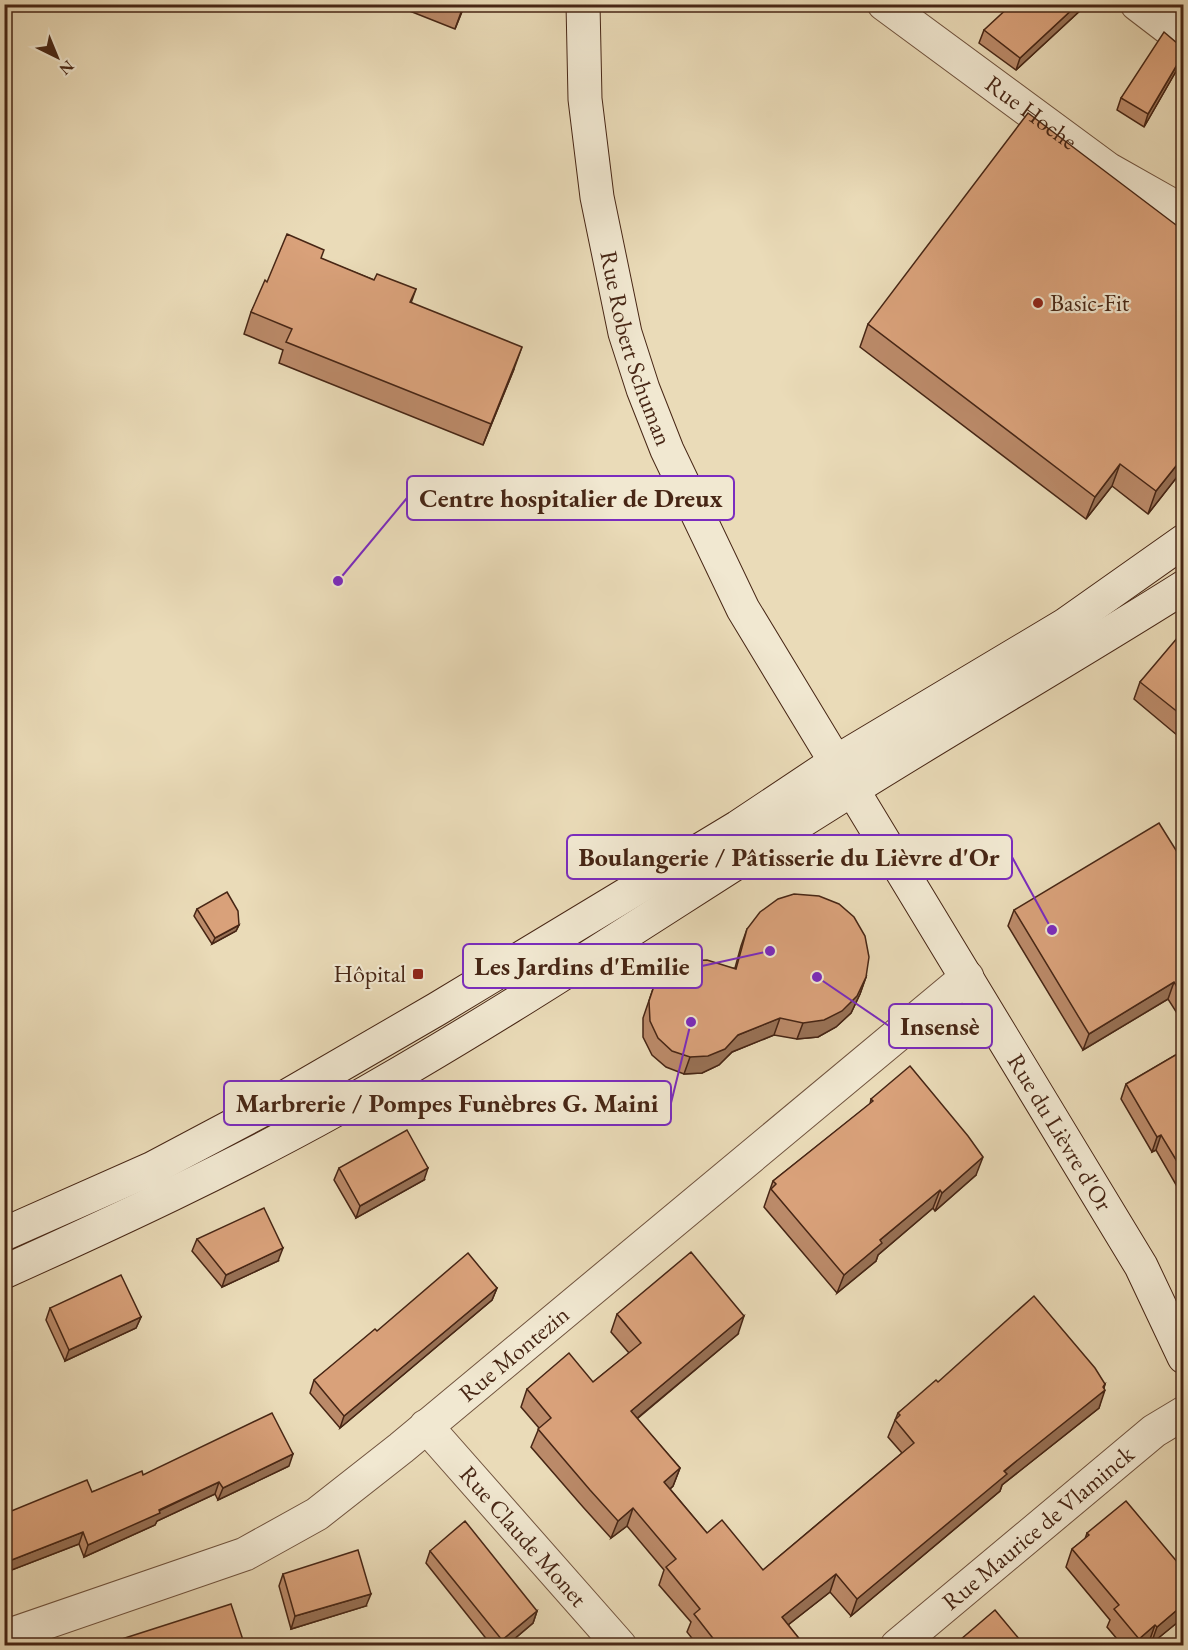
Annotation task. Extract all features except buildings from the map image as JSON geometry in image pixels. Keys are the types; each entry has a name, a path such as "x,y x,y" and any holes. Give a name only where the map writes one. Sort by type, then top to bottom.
{"street":[{"name":"Rue Robert Schuman","path":"583,4 585,99 597,197 622,322 643,389 687,496 743,609 843,776"},
{"name":"Rue Hoche","path":"884,4 1108,169 1184,212"},
{"path":"1137,4 1184,40"},
{"path":"4,1272 190,1185 339,1108 468,1032 1065,625 1184,541"},
{"path":"4,1234 153,1168 295,1091 437,1009 738,827 843,776 1073,657 1184,587"},
{"name":"Rue du Lièvre d'Or","path":"843,776 1141,1266 1184,1357"},
{"name":"Rue Montezin","path":"4,1637 245,1554 317,1514 967,977"},
{"name":"Rue Maurice de Vlaminck","path":"897,1646 1154,1431 1184,1413"},
{"name":"Rue Claude Monet","path":"426,1426 620,1646"}],"place":[{"name":"Basic-Fit","path":"1038,303"},
{"name":"Centre hospitalier de Dreux","path":"338,581"},
{"name":"Boulangerie / Pâtisserie du Lièvre d'Or","path":"1052,930"},
{"name":"Les Jardins d'Emilie","path":"770,951"},
{"name":"Hôpital","path":"418,974"},
{"name":"Insensè","path":"817,977"},
{"name":"Marbrerie / Pompes Funèbres G. Maini","path":"691,1022"}]}
